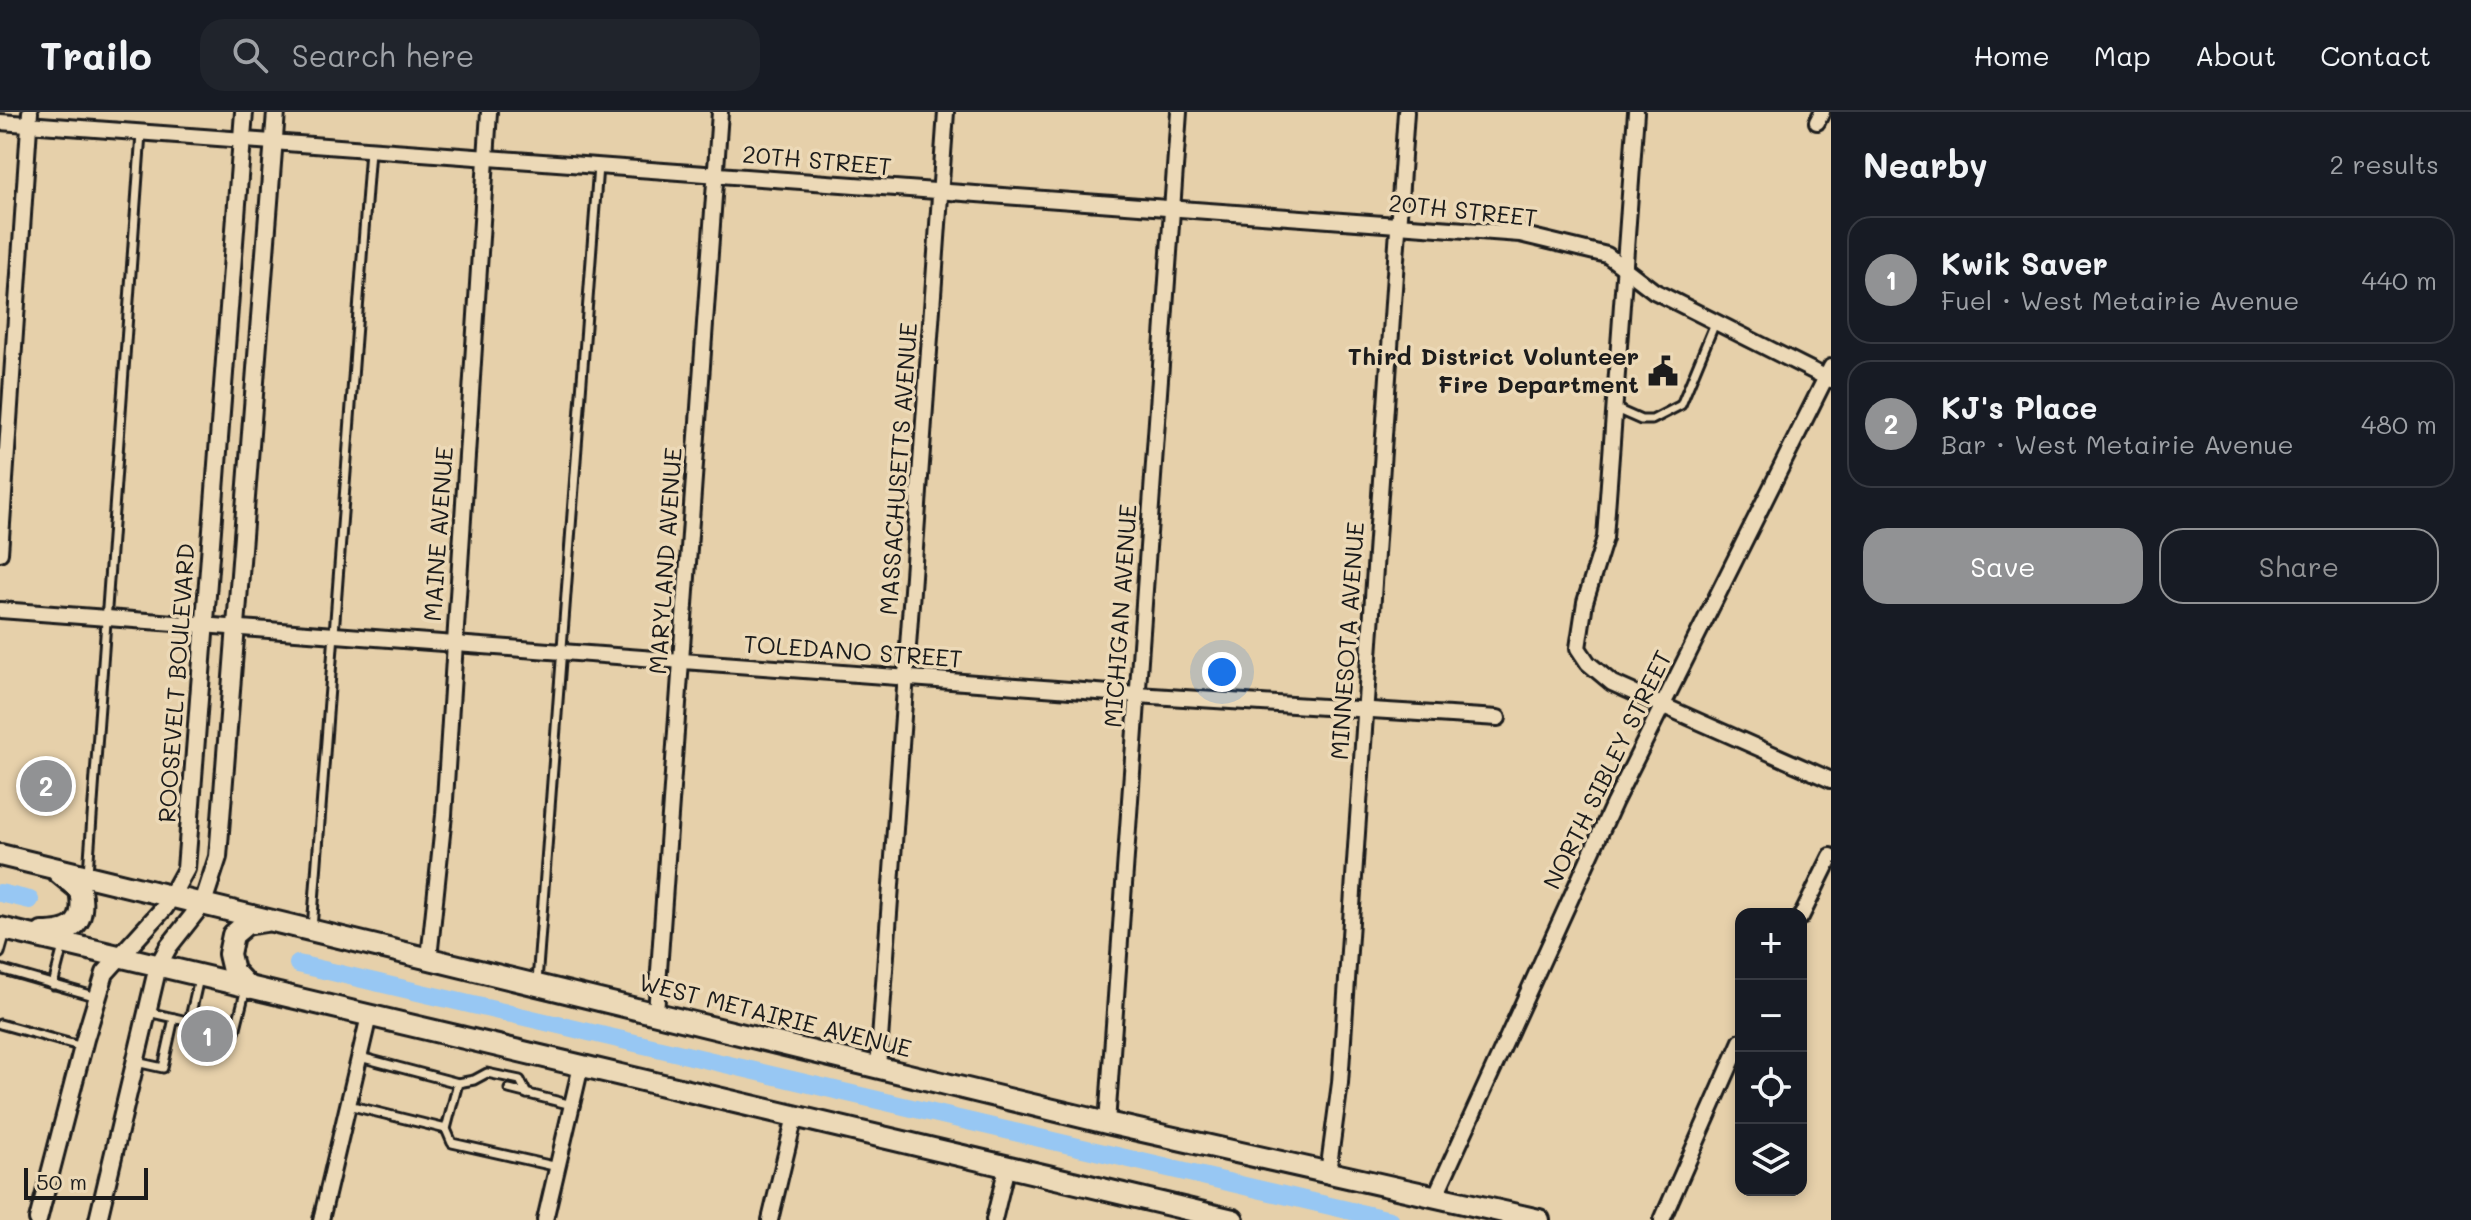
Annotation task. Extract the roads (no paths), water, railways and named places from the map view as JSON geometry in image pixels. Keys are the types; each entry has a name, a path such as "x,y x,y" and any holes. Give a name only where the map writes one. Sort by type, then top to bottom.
{"main road":[{"name":"WEST METAIRIE AVENUE","path":"0,855 1107,1123 1539,1220"},
{"path":"9,931 57,933 73,927 81,917 83,906 80,890 49,867"},
{"path":"248,987 233,971 229,954 233,935 246,924 273,920"},
{"path":"9,931 1233,1220"}],"street":[{"name":"ROOSEVELT BOULEVARD","path":"38,1220 105,973 173,896 184,876 188,856 244,112"},
{"path":"98,1220 158,966 169,946 203,903 218,857 276,112"},
{"name":"MAINE AVENUE","path":"429,958 444,815 489,112"},
{"name":"MARYLAND AVENUE","path":"656,1013 720,112"},
{"name":"MASSACHUSETTS AVENUE","path":"878,1068 946,112"},
{"name":"MICHIGAN AVENUE","path":"1107,1123 1179,112"},
{"name":"MINNESOTA AVENUE","path":"1328,1173 1340,1083 1406,112"},
{"path":"1636,112 1605,538 1585,602 1578,648 1588,663 1612,683 1831,780"},
{"name":"20TH STREET","path":"0,122 29,118 141,133 242,141 1520,234 1607,255 1654,291 1715,323 1829,375"},
{"path":"0,553 29,118"},
{"name":"NORTH SIBLEY STREET","path":"1435,1197 1607,817 1829,375"},
{"name":"TOLEDANO STREET","path":"0,610 1137,695 1498,718"},
{"path":"1805,908 1831,856"},
{"path":"321,1220 369,1016"},
{"path":"1662,1220 1736,1052"},
{"path":"545,1220 581,1066"},
{"path":"770,1220 795,1116"},
{"path":"994,1220 1007,1166"}],"lane":[{"path":"88,876 141,133"},
{"path":"312,930 370,150"},
{"path":"537,984 598,166"},
{"path":"1614,408 1641,420 1652,420 1681,405 1715,323"},
{"path":"0,953 9,931"},
{"path":"53,985 64,944"},
{"path":"0,969 97,997"},
{"path":"189,1022 199,976"},
{"path":"146,1011 235,1032 248,987"},
{"path":"134,1061 163,1068 174,1018"},
{"path":"0,1024 83,1047"},
{"path":"360,1057 458,1083 487,1073 520,1080 527,1094"},
{"path":"474,1080 484,1083"},
{"path":"458,1083 446,1129 452,1143 558,1167"},
{"path":"509,1089 572,1105"},
{"path":"348,1105 446,1129"}],"waterway":[{"path":"0,893 30,900"},
{"path":"298,964 1390,1220"}],"place":[{"name":"Third District Volunteer Fire Department","path":"1663,371"},
{"name":"KJ's Place","path":"46,786"},
{"name":"Kwik Saver","path":"207,1036"}]}
